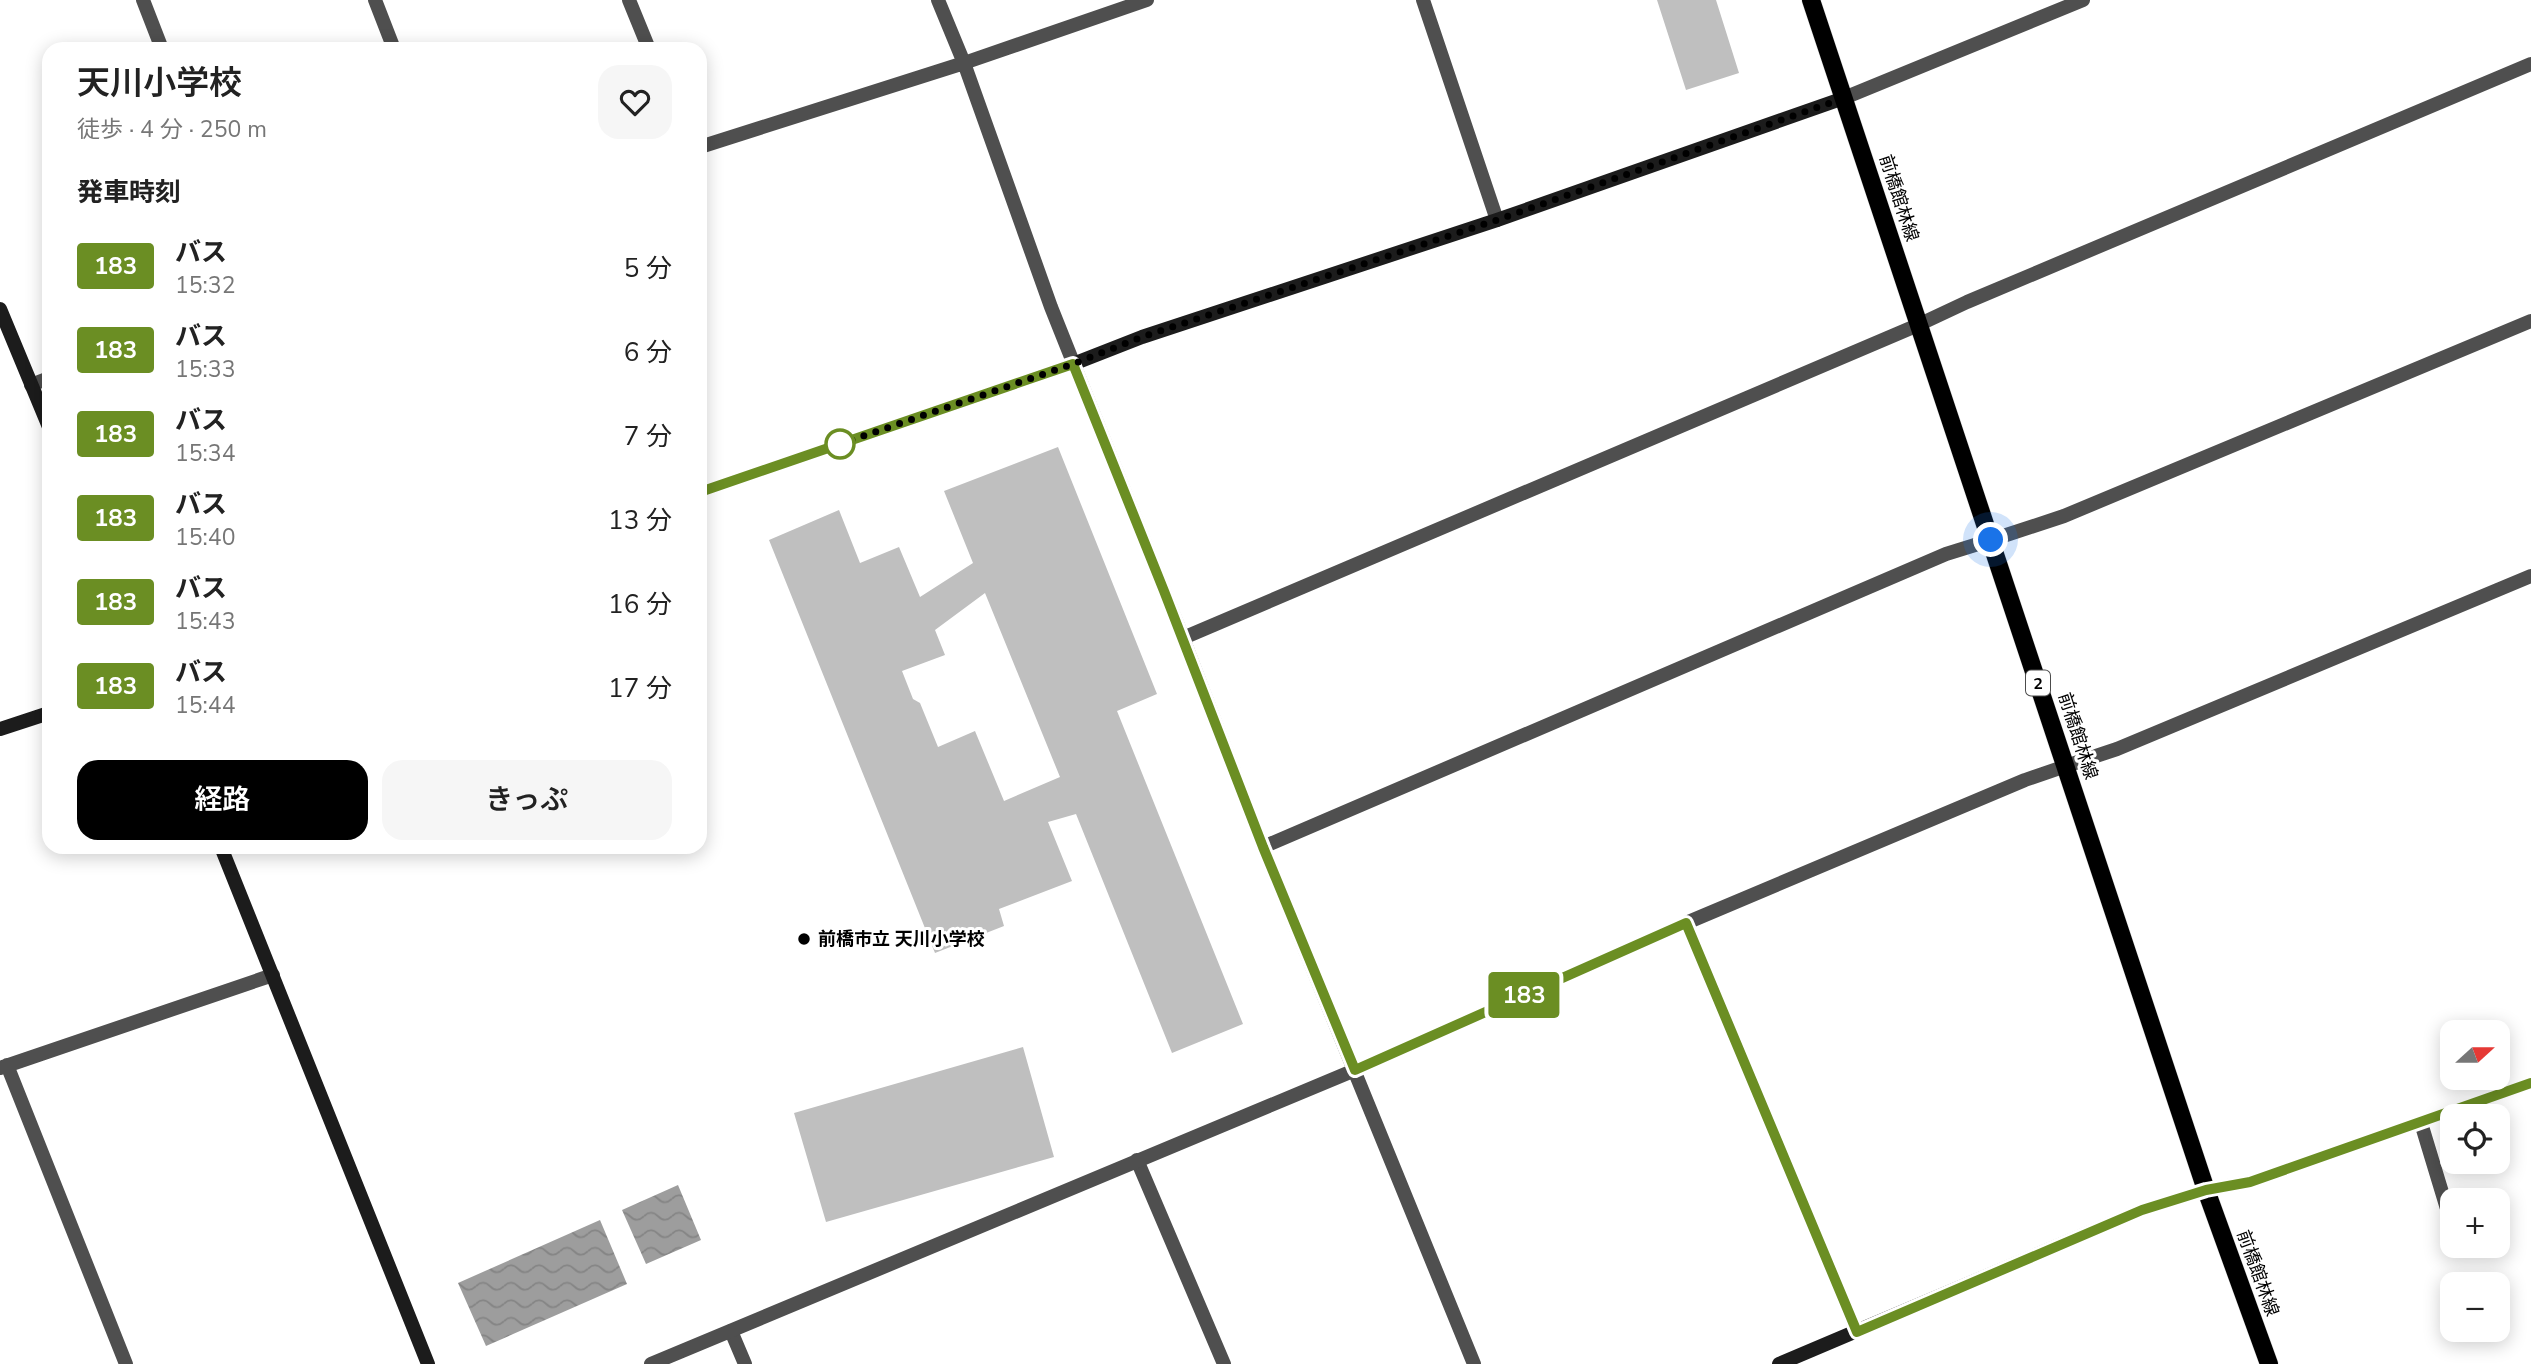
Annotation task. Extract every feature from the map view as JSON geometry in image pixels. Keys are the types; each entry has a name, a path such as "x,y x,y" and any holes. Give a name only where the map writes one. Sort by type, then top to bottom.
{"main road":[{"name":"前橋館林線","path":"1811,0 2206,1190 2269,1364"}],"street":[{"path":"143,0 159,42"},
{"path":"375,0 391,42"},
{"path":"629,0 646,42"},
{"path":"938,0 964,63 1073,364 1263,847 1474,1364"},
{"path":"707,145 964,63 1147,0"},
{"path":"1423,0 1497,220"},
{"path":"707,490 1073,364 1142,337 1497,220 1844,98 2083,0"},
{"path":"1183,639 1967,302 2531,64"},
{"path":"0,309 42,410"},
{"path":"1263,847 1946,554 2064,516 2531,321"},
{"path":"32,385 42,381"},
{"path":"651,1364 1355,1070 1686,923 2025,780 2117,749 2531,576"},
{"path":"0,729 42,715"},
{"path":"224,854 428,1364"},
{"path":"1686,923 1857,1332"},
{"path":"126,1364 3,1066 274,975"},
{"path":"1779,1364 2142,1210 2206,1190 2250,1182 2531,1083"},
{"path":"2421,1122 2441,1188"},
{"path":"1137,1160 1224,1364"},
{"path":"732,1331 745,1364"}],"water":[{"path":"678,1185 701,1240 646,1264 622,1210"},
{"path":"600,1220 627,1284 486,1346 458,1283"}],"building":[{"path":"1657,0 1716,0 1739,73 1686,90"},
{"path":"1058,447 1157,694 1117,711 1243,1024 1172,1053 1076,814 1048,822 1072,881 999,909 1004,926 935,953 769,540 839,510 860,563 899,547 920,597 973,563 944,491","holes":["985,593 1060,777 1004,801 975,731 938,747 920,703 913,699 902,671 945,655 935,630"]},
{"path":"1023,1047 1054,1157 826,1222 794,1113"}],"bus line":[{"name":"183","path":"707,490 1073,364 1263,847 1355,1070 1686,923 1857,1332 2142,1210 2206,1190 2250,1182 2531,1083"}],"place":[{"name":"前橋市立 天川小学校","path":"804,939"}],"route":[{"path":"840,444 1073,364 1142,337 1497,220 1844,98 1991,540"}]}
